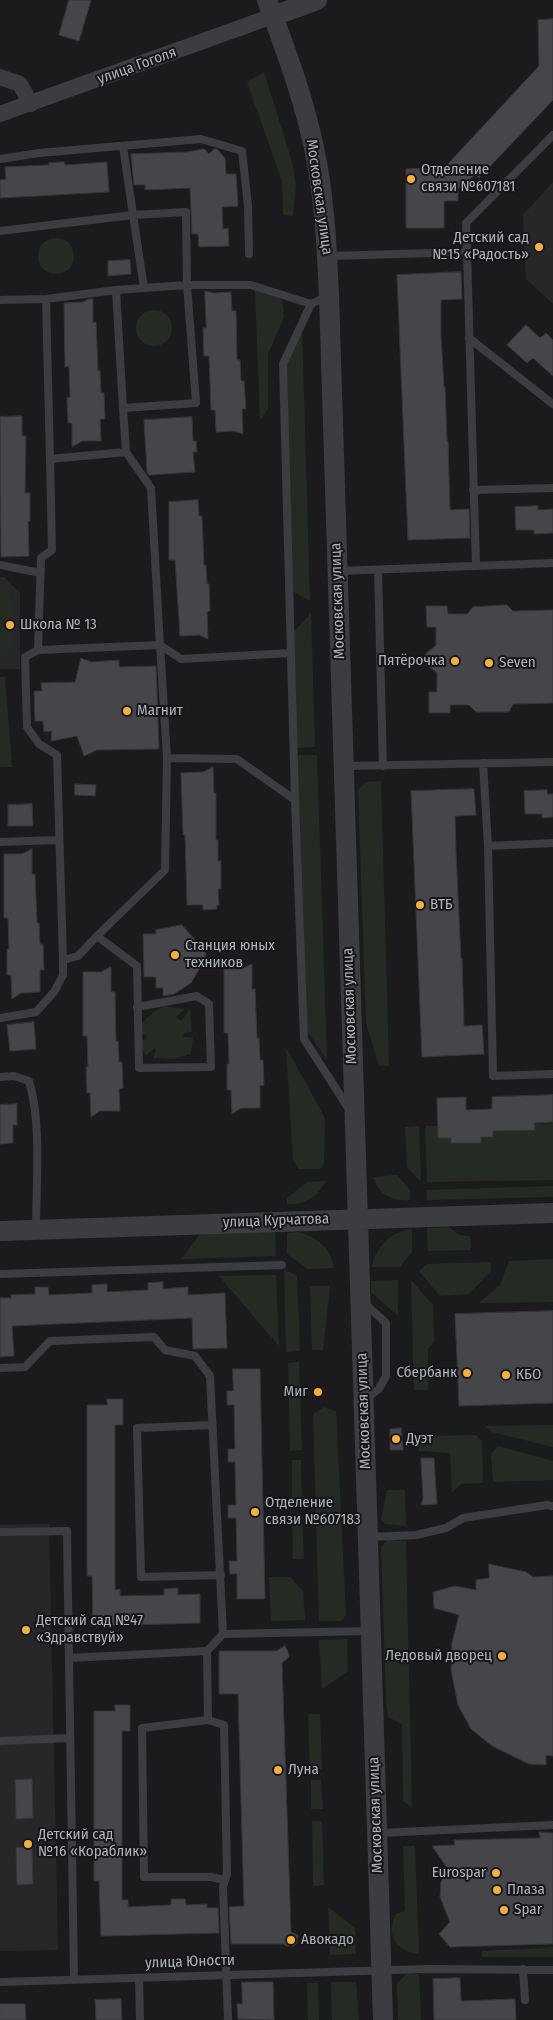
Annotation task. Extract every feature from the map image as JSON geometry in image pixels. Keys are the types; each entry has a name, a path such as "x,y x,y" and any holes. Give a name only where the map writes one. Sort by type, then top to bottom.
{"street":[{"path":"270,8 317,0"},
{"name":"улица Гоголя","path":"0,114 31,104 270,8"},
{"name":"Московская улица","path":"270,8 304,109 317,164 327,256 383,2020"},
{"path":"0,77 20,84 31,104"},
{"name":"улица Курчатова","path":"0,1231 553,1212"}],"lane":[{"path":"476,566 466,224 553,135"},
{"path":"0,158 39,152 201,139 242,151 248,206 249,254"},
{"path":"122,146 144,288"},
{"path":"0,231 133,215 186,212 187,285 196,403 123,408"},
{"path":"327,256 467,252"},
{"path":"0,300 46,299 116,290 187,285 251,285 311,304"},
{"path":"63,960 78,956 96,936 165,870 167,758 151,488 126,452 116,290"},
{"path":"329,296 311,304 283,364 295,800 304,1039 354,1117"},
{"path":"38,650 41,558 52,550 46,299"},
{"path":"470,338 553,404"},
{"path":"50,459 126,452"},
{"path":"474,490 553,488"},
{"path":"338,571 553,563"},
{"path":"0,565 40,573"},
{"path":"378,570 383,766"},
{"path":"0,1018 36,1012 54,992 63,975 57,755 40,744 27,727 25,657 38,650 160,645 181,659 291,653"},
{"path":"167,758 237,759 295,800"},
{"path":"343,766 553,762"},
{"path":"483,764 488,846 493,1076 553,1074"},
{"path":"0,842 59,840"},
{"path":"488,846 553,843"},
{"path":"96,936 136,966 139,1068 211,1067 208,1004 197,996 138,1007"},
{"path":"0,1077 14,1076 29,1081 35,1098 36,1230"},
{"path":"0,1274 282,1265"},
{"path":"0,1368 25,1367 50,1341 154,1337 165,1350 195,1356 210,1376 221,1574 222,1634 207,1651 208,1720"},
{"path":"212,1425 136,1428 141,1577 221,1574"},
{"path":"368,1537 416,1535 446,1528 463,1518 547,1505 553,1506"},
{"path":"0,1532 67,1531 74,1979"},
{"path":"222,1634 370,1631"},
{"path":"69,1658 207,1651"},
{"path":"224,1880 211,1877 144,1877 142,1728 208,1720 224,1725 227,1874 223,1887 228,2020"},
{"path":"0,1741 70,1738"},
{"path":"377,1833 553,1825"},
{"path":"523,1969 525,2000"},
{"name":"улица Юности","path":"0,1982 381,1971 553,1970"},
{"path":"139,1978 140,2020"}],"shaded area":[{"path":"264,72 292,162 296,185 293,216 283,215 282,181 247,82"},
{"name":"Детский сад №15 «Радость»","path":"553,182 553,304 526,279 523,215"},
{"path":"56,238 63,239 69,243 73,249 73,263 69,269 63,273 56,274 49,273 43,269 39,263 38,256 39,249 43,243 49,239"},
{"path":"255,290 282,300 284,317 268,354 268,409 260,420"},
{"path":"154,310 161,311 167,315 171,321 171,335 167,341 161,345 154,346 147,345 141,341 137,335 136,328 137,321 141,315 147,311"},
{"path":"302,329 310,601 290,590 284,365"},
{"name":"Школа № 13","path":"0,577 4,577 20,593 20,669 0,669"},
{"path":"0,580 10,588 13,650 0,651"},
{"path":"311,613 315,747 296,748 292,634"},
{"path":"0,677 5,677 12,767 0,767"},
{"path":"297,755 317,755 327,1060 307,1031"},
{"path":"381,781 389,1066 379,1066 366,1023 358,790 366,782"},
{"path":"165,1006 185,1009 176,1017 181,1021 190,1009 192,1032 184,1033 183,1037 193,1037 191,1054 173,1059 153,1058 156,1049 154,1048 146,1056 139,1042 147,1038 146,1034 139,1034 140,1028 148,1017"},
{"path":"286,1047 325,1118 324,1162 323,1167 319,1169 298,1169 293,1160"},
{"path":"553,1123 553,1180 427,1182 425,1126 438,1126 438,1138 451,1138 451,1143 481,1143 481,1137 493,1136 493,1125 535,1129 534,1124"},
{"path":"419,1126 421,1182 407,1167 405,1127"},
{"path":"397,1175 410,1190 410,1200 387,1196 379,1188 373,1177"},
{"path":"326,1181 310,1199 299,1203 287,1204 287,1198 307,1182"},
{"path":"553,1186 553,1197 427,1200 426,1190"},
{"path":"449,1227 459,1235 470,1236 471,1250 428,1251 427,1228"},
{"path":"275,1228 276,1256 182,1259 202,1231"},
{"path":"412,1229 412,1252 400,1267 372,1267 377,1253 386,1241 397,1233"},
{"path":"298,1232 312,1237 327,1249 334,1268 308,1269 287,1254 287,1233"},
{"path":"553,1259 553,1302 479,1303 500,1285 509,1261"},
{"path":"490,1262 491,1271 469,1294 440,1296 419,1271 427,1264"},
{"path":"284,1269 297,1276 300,1351 286,1352"},
{"path":"276,1275 279,1346 219,1276"},
{"path":"398,1280 398,1316 371,1292 371,1281"},
{"path":"411,1280 433,1305 434,1342 428,1349 428,1390 414,1390"},
{"path":"310,1286 330,1286 323,1350 312,1350"},
{"path":"299,1362 302,1450 290,1451 288,1363"},
{"path":"324,1407 336,1411 346,1615 341,1621 319,1621 313,1414"},
{"path":"553,1425 553,1447 492,1432 485,1426"},
{"path":"476,1435 482,1441 483,1483 461,1484 452,1493 450,1453 419,1451 419,1445 435,1436"},
{"path":"498,1446 553,1461 553,1480 493,1482 491,1454"},
{"path":"292,1460 301,1460 302,1503 292,1504"},
{"path":"387,1490 405,1490 406,1526 385,1524 381,1519"},
{"path":"292,1515 302,1515 304,1559 293,1559"},
{"path":"49,1524 58,1950 0,1951 0,1525"},
{"path":"388,1540 406,1541 412,1807 403,1801 402,1724 388,1717 386,1702 381,1546"},
{"path":"269,1577 290,1577 303,1591 305,1620 271,1621"},
{"path":"347,1639 348,1671 322,1689 319,1640"},
{"path":"308,1714 320,1714 322,1769 310,1769"},
{"path":"311,1780 321,1780 323,1809 311,1809"},
{"path":"312,1821 322,1821 324,1885 313,1886"},
{"path":"403,1846 415,1846 419,1954 411,1953 399,1946 395,1941 392,1929 396,1914 405,1911"},
{"path":"328,1907 355,1928 356,1954 330,1955"},
{"path":"553,1947 553,1957 482,1957 482,1951"},
{"path":"406,1974 419,1974 421,2020 398,2020 397,1984"},
{"path":"331,1982 356,1982 359,2020 332,2020"},
{"path":"307,1983 318,1983 319,2020 308,2020"}],"building":[{"path":"69,0 91,0 79,41 59,35"},
{"path":"553,19 553,100 479,178 476,174 458,189 458,201 444,201 444,228 406,228 406,169 445,167 539,66 538,20"},
{"path":"204,149 209,154 214,149 217,149 225,158 226,174 236,174 238,206 222,207 223,229 228,228 229,246 199,247 198,234 192,234 190,188 145,190 145,185 134,185 131,154 187,152"},
{"path":"64,162 65,165 107,162 109,192 0,198 0,180 6,179 5,167 49,165 49,163"},
{"path":"130,260 131,274 108,276 108,261"},
{"path":"461,272 462,299 441,300 441,336 448,441 450,510 469,509 470,538 408,540 397,275"},
{"path":"205,291 214,293 231,292 232,311 236,311 237,360 240,360 241,381 244,381 246,409 242,409 243,434 234,431 216,432 215,410 211,410 209,356 204,356 203,328 206,328"},
{"path":"93,299 93,323 96,322 98,371 100,371 101,393 104,393 105,419 100,419 101,441 82,441 72,447 72,423 68,423 67,398 70,397 69,366 65,367 64,303 83,302"},
{"path":"526,325 540,338 546,333 553,340 553,376 533,358 527,363 507,345"},
{"path":"22,416 22,436 26,436 25,493 30,493 30,521 28,521 29,556 1,557 0,417"},
{"path":"192,417 193,441 196,441 197,452 193,452 195,472 149,475 147,472 144,420"},
{"path":"198,500 199,516 202,516 204,565 206,565 207,584 209,584 208,639 199,635 180,636 175,560 169,560 169,502"},
{"path":"538,506 538,510 553,509 553,533 534,534 534,530 516,530 515,507"},
{"name":"Seven","path":"507,605 513,611 553,610 553,703 513,704 509,712 476,712 469,705 450,705 450,713 429,713 429,692 437,692 437,673 420,659 436,645 436,627 427,627 426,606 447,606 448,614 467,614 473,607"},
{"name":"Магнит","path":"81,658 91,662 119,660 119,667 156,666 159,749 97,750 84,756 77,736 51,741 52,731 44,732 43,721 35,721 34,691 42,691 41,683 75,682"},
{"path":"213,767 214,793 216,793 216,840 218,840 218,861 221,861 221,889 218,889 219,905 217,905 217,909 203,910 203,905 187,905 181,773 203,772"},
{"path":"75,784 96,785 95,796 75,795"},
{"path":"474,789 476,815 455,816 456,853 464,1026 482,1025 484,1054 422,1057 411,791"},
{"path":"547,790 547,794 553,794 553,817 542,818 542,814 525,814 524,791"},
{"path":"32,804 33,826 8,826 8,805"},
{"path":"32,849 32,874 35,874 37,923 39,923 40,944 43,944 44,970 40,970 40,992 21,993 12,999 11,975 7,975 7,949 9,949 8,918 4,918 4,854 22,854"},
{"name":"Станция юных техников","path":"182,925 206,953 204,961 191,983 174,994 163,996 163,988 156,988 156,977 144,977 143,934 156,934 156,930"},
{"path":"252,964 252,989 255,989 257,1038 259,1038 260,1060 263,1060 264,1085 260,1086 260,1108 241,1108 232,1114 231,1090 227,1090 227,1064 229,1064 228,1033 224,1033 224,969 242,969"},
{"path":"111,967 111,992 115,992 116,1041 118,1041 119,1062 122,1062 123,1088 119,1089 120,1111 100,1111 91,1117 90,1093 87,1093 87,1036 83,1036 83,972 101,972"},
{"path":"34,1022 36,1049 10,1051 7,1025"},
{"path":"553,1095 553,1122 534,1123 535,1130 493,1131 493,1137 481,1137 481,1143 451,1143 451,1138 438,1138 437,1098 466,1097 466,1110 492,1109 492,1097"},
{"path":"17,1104 17,1125 13,1125 13,1143 0,1144 0,1105"},
{"path":"163,1282 163,1289 188,1287 188,1295 225,1293 227,1348 193,1349 192,1318 12,1326 14,1356 0,1357 0,1298 11,1298 11,1295 35,1294 35,1287 48,1287 49,1295 92,1293 92,1285 107,1284 107,1292 148,1290 148,1283"},
{"name":"КБО","path":"553,1311 553,1403 459,1406 455,1314"},
{"path":"233,1369 260,1369 265,1599 237,1599 237,1574 230,1574 229,1561 237,1561 236,1518 228,1518 228,1505 236,1505 235,1462 228,1462 228,1449 235,1449 234,1405 227,1405 227,1391 233,1391"},
{"path":"107,1399 123,1399 123,1425 115,1425 115,1590 120,1589 120,1596 164,1595 164,1589 178,1588 178,1595 200,1594 200,1623 93,1626 92,1576 87,1576 87,1405 107,1405"},
{"name":"Дуэт","path":"401,1428 403,1450 390,1450 390,1429"},
{"path":"421,1458 434,1458 437,1504 421,1505 423,1498"},
{"name":"Ледовый дворец","path":"489,1564 526,1572 533,1577 553,1576 553,1756 546,1755 546,1765 529,1764 492,1746 471,1729 458,1705 451,1670 452,1642 459,1615 434,1608 433,1592 455,1586 476,1590 476,1580 489,1578"},
{"path":"285,1646 289,1654 289,1657 282,1663 291,1932 298,1935 297,1943 294,1946 283,1944 231,1944 229,1907 244,1906 238,1694 219,1694 219,1651 276,1651"},
{"path":"115,1705 130,1705 130,1731 122,1731 122,1900 128,1900 128,1907 171,1905 171,1899 185,1899 186,1905 207,1904 207,1908 218,1908 219,1933 101,1936 99,1881 94,1881 94,1711 115,1711"},
{"path":"32,1779 33,1818 16,1819 15,1780"},
{"name":"Плаза","path":"539,1832 553,1833 553,1944 450,1947 439,1934 450,1922 440,1897 441,1882 448,1869 432,1846 455,1845 454,1840 540,1838"},
{"path":"32,1847 33,1884 17,1885 16,1848"},
{"path":"460,1978 461,2001 515,1999 516,2020 434,2020 433,1979"},
{"path":"242,1982 273,1982 274,2020 238,2019 237,2004 242,2004"},
{"path":"121,1999 122,2020 96,2020 95,2000"},
{"path":"0,2004 25,2004 26,2020 0,2020"}],"place":[{"name":"Отделение связи №607181","path":"411,179"},
{"name":"Детский сад №15 «Радость»","path":"539,247"},
{"name":"Школа № 13","path":"10,625"},
{"name":"Пятёрочка","path":"455,661"},
{"name":"Seven","path":"489,663"},
{"name":"Магнит","path":"127,711"},
{"name":"ВТБ","path":"420,905"},
{"name":"Станция юных техников","path":"175,955"},
{"name":"Сбербанк","path":"467,1373"},
{"name":"КБО","path":"506,1375"},
{"name":"Миг","path":"318,1392"},
{"name":"Дуэт","path":"396,1439"},
{"name":"Отделение связи №607183","path":"255,1512"},
{"name":"Детский сад №47 «Здравствуй»","path":"26,1630"},
{"name":"Ледовый дворец","path":"502,1656"},
{"name":"Луна","path":"278,1770"},
{"name":"Детский сад №16 «Кораблик»","path":"28,1844"},
{"name":"Eurospar","path":"496,1873"},
{"name":"Плаза","path":"497,1890"},
{"name":"Spar","path":"504,1910"},
{"name":"Авокадо","path":"291,1940"}]}
